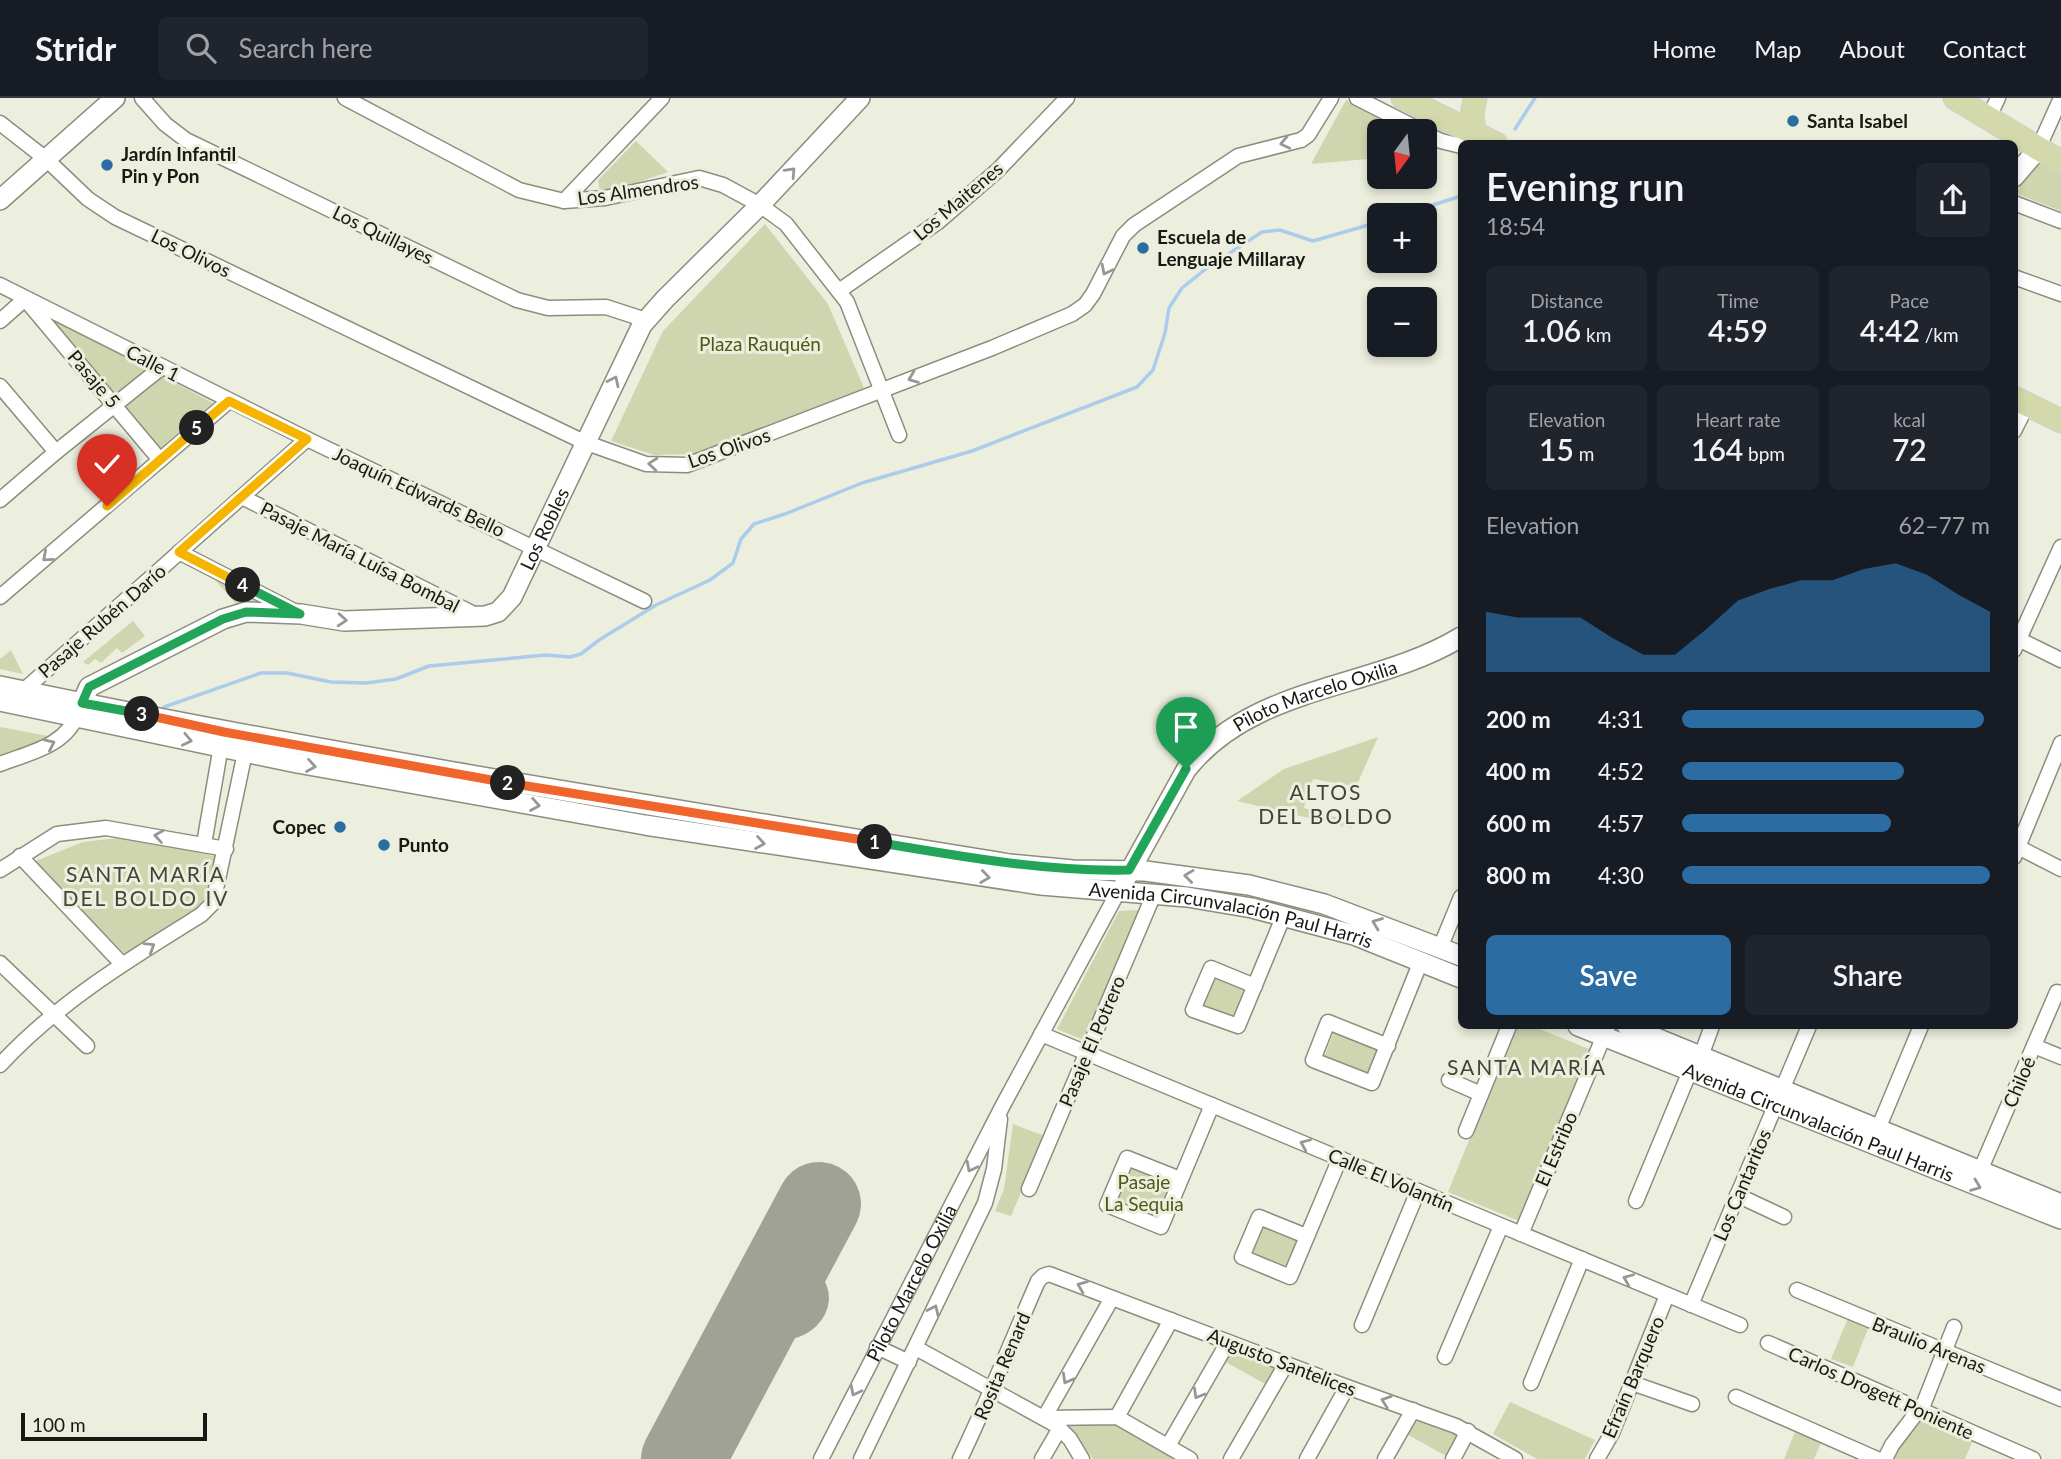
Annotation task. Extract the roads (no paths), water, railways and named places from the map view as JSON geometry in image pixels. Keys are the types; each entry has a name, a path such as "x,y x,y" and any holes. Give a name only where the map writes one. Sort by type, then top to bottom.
{"main road":[{"path":"0,200 115,98"},
{"name":"Los Robles","path":"80,710 89,687 223,619 246,612 300,614 344,621 479,616 498,612 508,603 632,342 646,320 760,205 860,98"},
{"path":"1403,98 1467,139 1475,98"},
{"path":"1955,98 1993,108 2038,149 2061,162"},
{"path":"2018,172 2038,149"},
{"path":"2021,401 2061,421"},
{"name":"Piloto Marcelo Oxilia","path":"1118,892 1186,769 1220,735 1268,708 1421,657 1458,638"},
{"name":"Avenida Circunvalación Paul Harris","path":"0,686 80,710"},
{"name":"Avenida Circunvalación Paul Harris","path":"0,701 159,717 223,740 246,744 1009,864 1073,870 1129,870 1198,877 1287,893 1342,910 1458,956"},
{"name":"Avenida Circunvalación Paul Harris","path":"246,744 310,766 645,825 1003,879 1220,902 1284,915 1354,935 1458,977"},
{"name":"Avenida Circunvalación Paul Harris","path":"1633,1029 1695,1063"},
{"name":"Avenida Circunvalación Paul Harris","path":"1606,1031 1779,1097 2061,1219"},
{"name":"Avenida Circunvalación Paul Harris","path":"1779,1097 1878,1129 2061,1204"}],"street":[{"name":"Los Quillayes","path":"142,98 165,124 186,140 517,300 548,308 606,307 646,320"},
{"name":"Los Almendros","path":"345,98 519,190 564,201 605,198 699,178 723,185 760,205 786,224 846,302 899,435"},
{"path":"564,201 662,98"},
{"name":"Los Maitenes","path":"839,291 938,222 998,170 1067,98"},
{"name":"Los Olivos","path":"0,123 46,159 88,199 115,217 584,443 646,464 687,465 992,348 1079,309 1094,294 1123,236 1134,225 1238,156 1301,140 1308,135 1331,98"},
{"path":"1357,98 1398,119"},
{"path":"2038,149 2060,98"},
{"path":"1437,139 1467,139"},
{"path":"2018,204 2061,220"},
{"path":"2018,278 2061,294"},
{"name":"Calle 1","path":"0,285 307,439"},
{"path":"0,321 25,299"},
{"name":"Pasaje 5","path":"25,299 160,460"},
{"path":"1,498 162,366"},
{"path":"0,386 56,452"},
{"path":"0,597 229,401"},
{"name":"Pasaje Rubén Darío","path":"23,691 307,439"},
{"name":"Joaquín Edwards Bello","path":"307,439 644,601"},
{"name":"Pasaje María Luísa Bombal","path":"242,497 479,616"},
{"path":"2018,638 2061,547"},
{"path":"179,552 300,614"},
{"path":"2018,643 2061,660"},
{"path":"0,764 58,742 71,730 80,710"},
{"path":"204,844 223,740"},
{"path":"2018,845 2061,743"},
{"path":"0,1065 54,1014 122,964 209,909 216,896 246,744"},
{"path":"0,870 57,834 106,828 226,849"},
{"path":"2018,851 2061,869"},
{"path":"20,856 122,964"},
{"name":"Piloto Marcelo Oxilia","path":"821,1459 1002,1107 1118,892"},
{"name":"Pasaje El Potrero","path":"1029,1189 1154,894"},
{"path":"1440,948 1458,904"},
{"path":"1255,986 1211,968 1194,1010 1238,1026 1255,986 1284,915"},
{"path":"1388,1046 1328,1022 1313,1060 1372,1083 1388,1046 1421,961"},
{"path":"0,963 87,1046"},
{"name":"Chiloé","path":"1980,1171 2057,992"},
{"path":"1466,1131 1508,1029"},
{"path":"1636,1201 1711,1029"},
{"name":"Los Cantaritos","path":"1691,1305 1808,1029"},
{"path":"1878,1129 1920,1029"},
{"name":"El Estribo","path":"1521,1234 1606,1031"},
{"name":"Calle El Volantín","path":"1041,1034 1740,1325"},
{"path":"2034,1046 2061,1057"},
{"path":"1449,1080 1481,1094"},
{"path":"1180,1179 1127,1157 1107,1205 1161,1227 1212,1105"},
{"name":"Piloto Marcelo Oxilia","path":"861,1459 985,1203 994,1169 1002,1107"},
{"path":"1306,1236 1259,1217 1242,1258 1290,1277 1339,1158"},
{"path":"1362,1325 1418,1191"},
{"path":"1737,1195 1784,1217"},
{"path":"1445,1357 1501,1226"},
{"path":"1531,1383 1582,1259"},
{"name":"Augusto Santelices","path":"1046,1274 1056,1275 1468,1431 1515,1459"},
{"name":"Rosita Renard","path":"960,1459 1038,1280 1046,1274"},
{"name":"Braulio Arenas","path":"1797,1290 2061,1399"},
{"name":"Efraín Barquero","path":"1597,1459 1612,1433 1667,1295"},
{"path":"1044,1418 1112,1298"},
{"path":"1117,1417 1171,1320"},
{"path":"1885,1459 1892,1445 1920,1410 1954,1327"},
{"path":"1168,1446 1228,1342"},
{"name":"Carlos Drogett Poniente","path":"1768,1343 2033,1459"},
{"path":"877,1347 909,1362"},
{"path":"916,1348 1060,1427 1082,1459"},
{"path":"1231,1459 1286,1364"},
{"path":"1633,1382 1692,1404"},
{"path":"1307,1459 1347,1387"},
{"path":"1736,1397 1877,1459"},
{"path":"1385,1459 1413,1410"},
{"path":"1044,1418 1117,1417 1190,1459"},
{"path":"1042,1459 1060,1427"},
{"path":"1453,1459 1468,1431"}],"waterway":[{"path":"1515,129 1535,98"},
{"path":"1437,204 1458,197"},
{"path":"164,707 261,673 287,673 331,682 366,683 396,679 429,666 546,655 570,657 581,654 656,605 710,580 733,563 741,539 754,524 862,483 972,451 1137,387 1153,370 1165,333 1169,308 1182,288 1262,232 1280,230 1313,241 1367,225"}],"place":[{"name":"Santa Isabel","path":"1793,121"},
{"name":"Jardín Infantil Pin y Pon","path":"107,165"},
{"name":"Escuela de Lenguaje Millaray","path":"1143,248"},
{"name":"Copec","path":"340,827"},
{"name":"Punto","path":"384,845"}],"district":[{"name":"ALTOS DEL BOLDO","path":"1326,805"},
{"name":"SANTA MARÍA DEL BOLDO IV","path":"146,887"},
{"name":"SANTA MARÍA","path":"1527,1068"}],"park label":[{"name":"Plaza Rauquén","path":"760,344"},
{"name":"Pasaje La Sequia","path":"1144,1193"}]}
